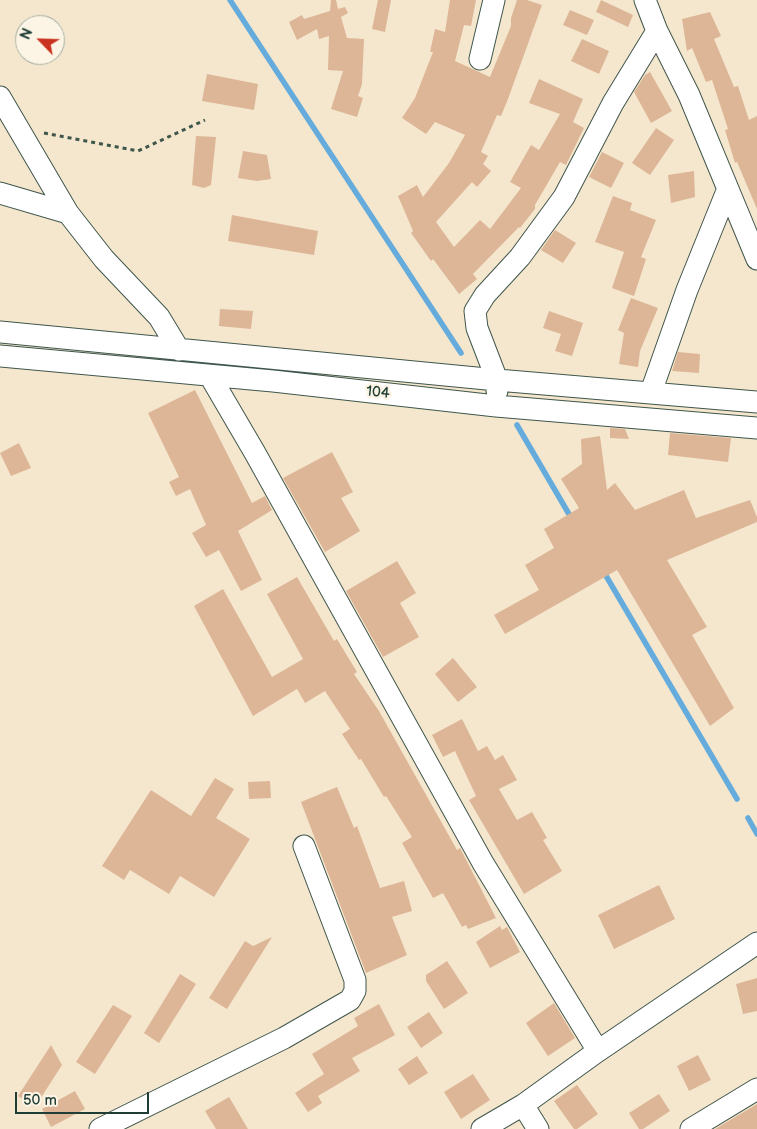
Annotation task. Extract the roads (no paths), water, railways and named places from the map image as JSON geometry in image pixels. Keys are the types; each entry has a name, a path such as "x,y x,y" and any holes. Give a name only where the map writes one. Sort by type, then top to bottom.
{"street":[{"path":"480,59 494,0"},
{"path":"645,0 657,31 690,95 727,191 757,259"},
{"path":"496,406 497,380 477,328 475,310 485,295 520,257 564,198 614,103 657,31"},
{"path":"0,97 68,213 104,259 159,317 179,350"},
{"path":"651,392 687,290 727,191"},
{"path":"0,193 68,213"},
{"path":"0,332 497,380 757,402"},
{"name":"104","path":"0,356 496,406 757,428"},
{"path":"210,376 483,863 598,1051"},
{"path":"100,1129 284,1038 350,1000 355,991 355,980 304,846"},
{"path":"482,1129 523,1105 598,1051 757,943"},
{"path":"691,1129 757,1089"},
{"path":"523,1105 538,1129"}],"waterway":[{"path":"230,0 461,353"},
{"path":"517,425 573,521"},
{"path":"602,569 737,799"},
{"path":"748,818 757,834"}]}
